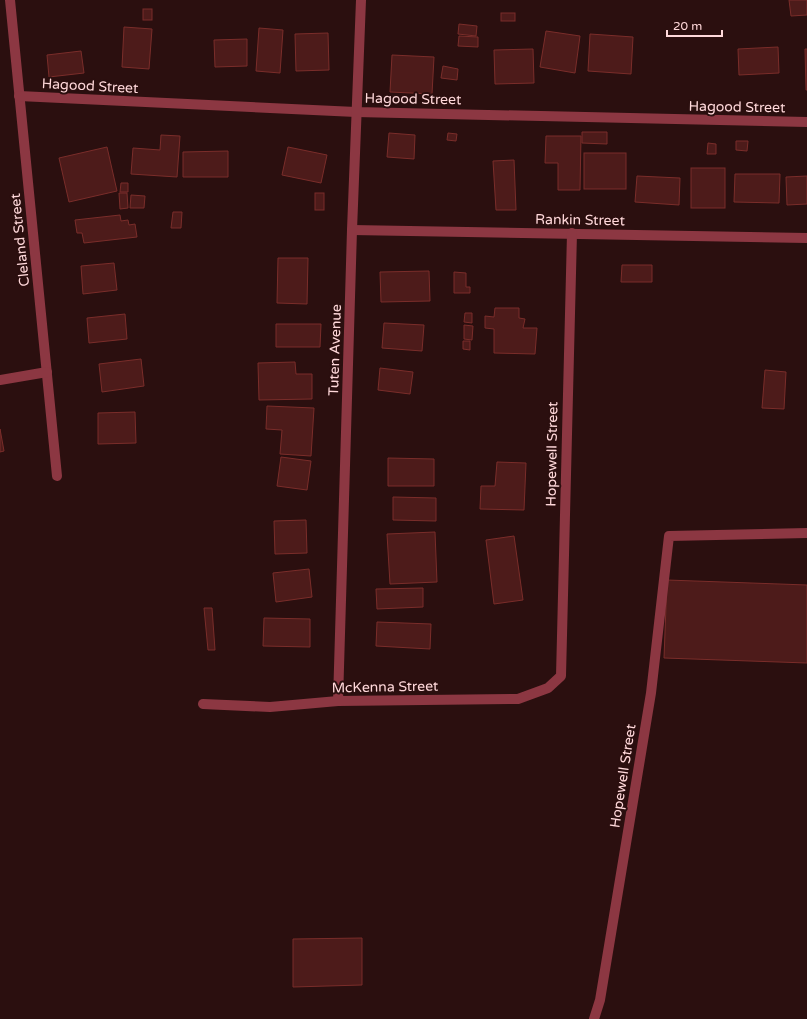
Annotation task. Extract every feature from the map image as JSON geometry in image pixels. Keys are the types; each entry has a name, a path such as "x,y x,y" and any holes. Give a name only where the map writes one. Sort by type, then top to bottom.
{"street":[{"name":"Cleland Street","path":"10,0 57,476"},
{"name":"Tuten Avenue","path":"338,701 352,230 361,0"},
{"name":"Hagood Street","path":"19,96 356,112 807,122"},
{"name":"Rankin Street","path":"352,230 807,238"},
{"name":"Hopewell Street","path":"561,676 572,233"},
{"path":"0,380 47,372"},
{"name":"Hopewell Street","path":"594,1019 600,1000 651,693 669,536 807,533"},
{"name":"McKenna Street","path":"203,704 270,707 338,701 518,700 548,688 561,676"}],"building":[{"path":"789,0 807,0 807,15 791,16"},
{"path":"143,9 152,9 152,20 143,20"},
{"path":"501,13 515,13 515,21 501,21"},
{"path":"459,24 477,26 476,36 458,34"},
{"path":"124,27 152,29 149,69 122,67"},
{"path":"259,28 283,30 280,73 256,71"},
{"path":"546,31 580,36 575,73 540,67"},
{"path":"328,33 329,70 296,71 295,34"},
{"path":"590,34 633,37 631,74 588,71"},
{"path":"459,36 478,37 478,47 458,46"},
{"path":"247,39 247,66 215,67 214,40"},
{"path":"778,47 779,73 739,75 738,49"},
{"path":"533,49 534,83 495,84 494,50"},
{"path":"805,49 807,49 807,90 806,90"},
{"path":"81,51 84,73 49,77 47,55"},
{"path":"392,55 434,57 432,94 390,92"},
{"path":"443,66 458,69 457,80 441,78"},
{"path":"582,132 607,132 607,144 582,143"},
{"path":"389,133 415,135 414,159 387,157"},
{"path":"448,133 457,134 456,141 447,140"},
{"path":"161,135 180,136 177,177 131,174 133,148 160,150"},
{"path":"546,136 581,136 580,190 558,190 558,163 545,163"},
{"path":"736,141 748,141 747,151 736,150"},
{"path":"708,143 716,144 716,154 707,154"},
{"path":"107,147 117,191 69,202 59,158"},
{"path":"288,147 327,155 321,183 282,175"},
{"path":"228,151 228,177 183,177 183,152"},
{"path":"584,153 626,153 626,189 584,189"},
{"path":"514,160 516,210 496,210 493,161"},
{"path":"691,168 725,168 725,208 691,208"},
{"path":"735,174 780,174 779,203 734,202"},
{"path":"637,176 680,178 679,205 635,202"},
{"path":"807,176 807,204 787,205 786,177"},
{"path":"121,183 128,183 128,192 120,192"},
{"path":"119,193 127,193 128,208 120,209"},
{"path":"315,193 324,193 324,210 315,210"},
{"path":"131,195 145,196 144,208 130,208"},
{"path":"173,212 182,212 181,228 171,228"},
{"path":"120,215 121,221 128,220 129,225 135,224 137,237 84,243 82,233 77,233 75,220"},
{"path":"278,258 308,258 307,304 277,303"},
{"path":"114,263 117,290 83,294 81,266"},
{"path":"622,265 652,265 652,282 621,282"},
{"path":"429,271 430,301 381,302 380,272"},
{"path":"454,272 466,273 466,287 470,287 470,293 454,293"},
{"path":"495,308 519,308 519,318 525,319 523,328 537,328 535,354 494,353 494,329 485,328 485,316 494,317"},
{"path":"465,313 472,313 472,323 464,322"},
{"path":"125,314 127,339 89,343 87,318"},
{"path":"384,323 424,325 422,351 382,348"},
{"path":"276,324 321,324 320,347 276,347"},
{"path":"464,325 473,326 472,340 464,339"},
{"path":"463,341 470,341 470,350 463,349"},
{"path":"141,359 144,386 102,392 99,364"},
{"path":"295,362 296,374 312,374 312,399 259,400 258,363"},
{"path":"380,368 413,372 410,394 378,390"},
{"path":"765,370 786,372 784,409 762,408"},
{"path":"267,406 314,408 311,456 280,454 282,430 266,429"},
{"path":"135,412 136,443 98,444 98,413"},
{"path":"0,429 4,451 0,452"},
{"path":"281,457 311,461 307,490 277,486"},
{"path":"388,458 434,459 434,486 388,486"},
{"path":"497,462 526,463 524,510 480,509 481,486 495,486"},
{"path":"393,497 436,498 436,521 393,520"},
{"path":"306,520 307,553 275,554 274,521"},
{"path":"435,532 437,582 390,584 387,534"},
{"path":"514,536 523,600 494,604 486,540"},
{"path":"309,569 312,597 276,602 273,573"},
{"path":"667,580 807,585 807,663 664,658"},
{"path":"423,588 423,607 377,609 376,589"},
{"path":"204,608 212,608 215,650 208,650"},
{"path":"264,618 310,619 310,647 263,646"},
{"path":"377,622 431,624 430,649 376,646"},
{"path":"362,938 362,985 293,987 293,939"}]}
